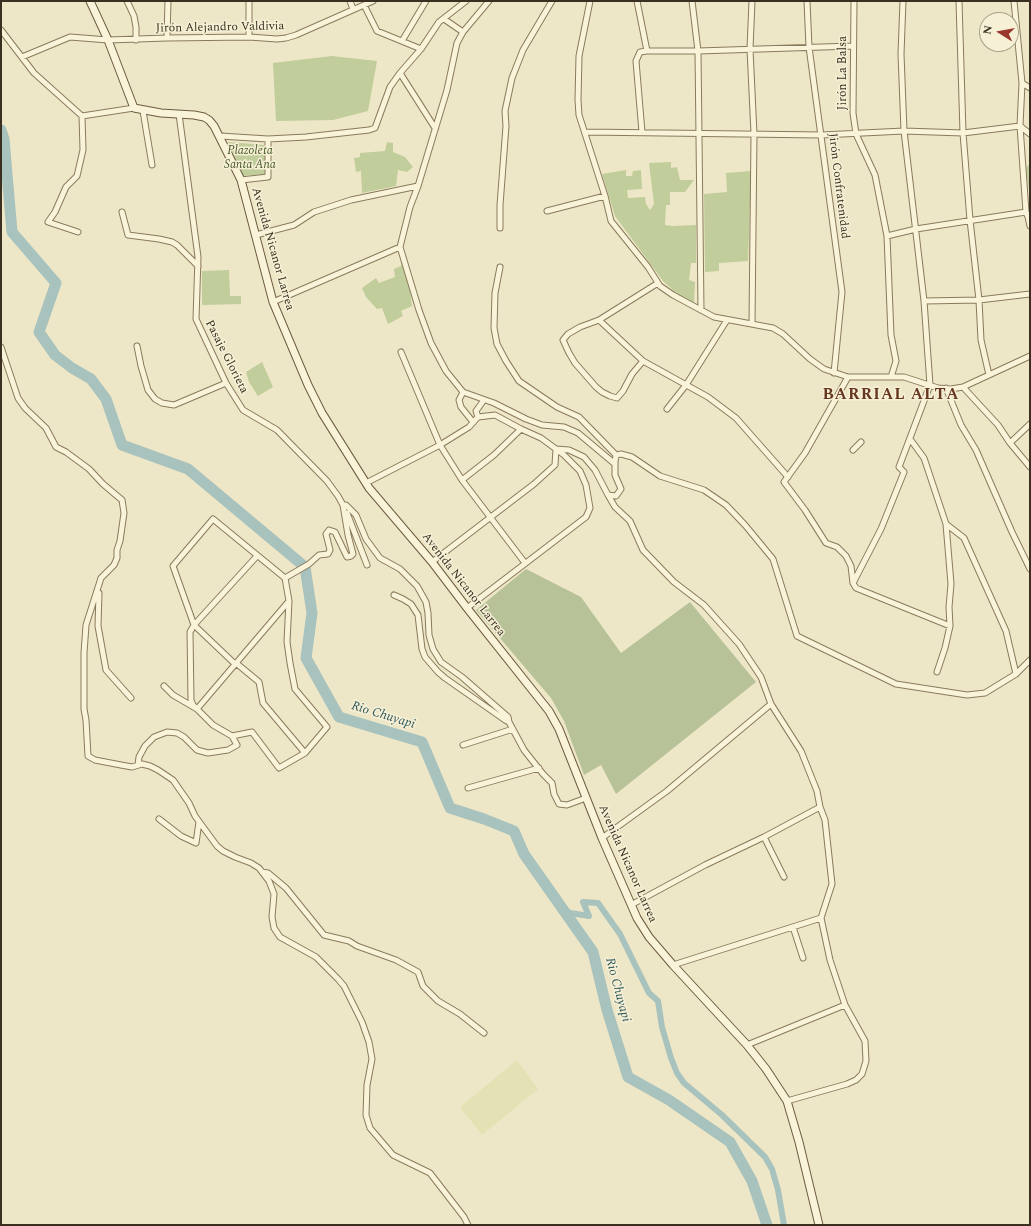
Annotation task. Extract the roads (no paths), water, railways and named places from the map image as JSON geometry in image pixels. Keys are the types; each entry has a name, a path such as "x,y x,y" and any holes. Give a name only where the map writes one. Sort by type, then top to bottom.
{"main road":[{"path":"90,1 108,40 134,108"},
{"name":"Avenida Nicanor Larrea","path":"134,108 204,117 214,126 241,180 273,302 308,385 322,414 366,483 432,562 549,711 559,729 602,838 632,905 636,918 649,937 672,965 747,1045 766,1069 787,1102 799,1142 819,1225"}],"street":[{"path":"127,1 134,16 136,40"},
{"path":"168,1 168,38"},
{"path":"248,1 249,37"},
{"path":"350,1 353,9"},
{"name":"Jirón Alejandro Valdivia","path":"22,57 70,37 108,40 249,37 277,39 296,35 373,1"},
{"path":"402,41 426,1"},
{"path":"220,136 268,139 306,137 370,130 375,128 390,87 421,49 439,22 466,1"},
{"path":"489,1 463,32 457,43 447,90 418,186 410,207 400,247 419,310 431,343 446,371 463,392 542,425 564,427 578,433 615,464"},
{"path":"500,228 500,205 506,126 505,111 512,78 523,50 552,1"},
{"path":"590,1 579,56 579,115 605,196 611,221 648,266 658,283 673,295 714,317 773,328 783,334 810,359 824,369 848,376 904,377 938,388 946,388 963,386 1029,358"},
{"path":"637,1 648,51"},
{"path":"692,1 698,51 701,310"},
{"path":"752,1 750,49 754,134 752,324"},
{"name":"Jirón Confratenidad","path":"808,1 809,47 842,292 834,373"},
{"name":"Jirón La Balsa","path":"854,1 853,113 856,134 876,175 887,236 890,335 896,361 891,377"},
{"path":"853,583 881,529 904,472 899,467 930,385 924,301 904,132 901,54 903,1"},
{"path":"959,1 963,133 982,340 989,375"},
{"path":"1014,1 1022,82 1020,126 1026,212 1030,223"},
{"path":"364,5 377,31 421,49"},
{"path":"444,19 463,32"},
{"path":"1,30 34,73 82,116 83,150 77,176 66,187 55,212 48,222 78,232"},
{"path":"642,132 636,61 640,52 854,46"},
{"path":"400,74 435,128"},
{"path":"1022,82 1030,88"},
{"path":"82,116 134,108"},
{"path":"143,110 152,165"},
{"name":"Pasaje Glorieta","path":"179,114 194,216 198,257 196,319 226,383 243,410 277,430 327,481 343,505"},
{"path":"585,132 822,135 904,132 963,133 1020,126 1030,134"},
{"path":"241,180 268,177 268,139"},
{"path":"256,235 294,225 314,212 351,200 418,186"},
{"path":"547,211 605,196"},
{"path":"122,212 128,235 172,242 198,266"},
{"path":"887,236 916,229 1026,212"},
{"path":"273,302 400,247"},
{"path":"500,267 495,294 494,328 497,344 506,361 519,381 557,407 578,417 616,455"},
{"path":"643,362 632,374 623,391 617,398 606,394 596,387 575,363 564,340 568,334 580,327 599,320 658,283"},
{"path":"924,301 979,300 1030,294"},
{"path":"599,320 643,362 708,397 736,418 788,477"},
{"path":"667,409 686,385 727,320"},
{"path":"137,346 148,390 155,399 162,403 174,405 226,383"},
{"path":"1,347 18,398 25,408 46,428 56,447 66,452 89,469 103,484 122,500 123,518 117,558 114,565 101,578 86,625 84,653 84,709 88,756 95,760 121,766 132,767 142,764 158,770 173,780 189,803 199,822 220,849 235,858 251,863 259,868 269,881 274,894 272,917 274,928 280,937 316,957 326,966 344,986 362,1022 369,1042 372,1059 367,1085 366,1115 370,1128 393,1155 430,1173 464,1217 468,1225"},
{"path":"401,352 440,445 462,480 489,518 525,563"},
{"path":"848,376 805,453 784,482 805,510 826,543 837,547 846,556 851,566 853,583 856,588 950,626"},
{"path":"963,386 998,425 1010,443 1030,467"},
{"path":"946,388 961,425 976,450 1030,569"},
{"path":"463,392 459,400 461,407 473,422"},
{"path":"478,416 476,411 484,400"},
{"path":"366,483 440,445 468,427 478,416 495,415 521,430 541,438 564,455 580,471 586,485 590,508 586,517 467,608"},
{"path":"1010,443 1030,424"},
{"path":"462,480 494,456 521,430"},
{"path":"910,439 924,458 946,524 951,584 949,606 950,626 937,672"},
{"path":"853,450 861,442"},
{"path":"556,449 569,450 584,456 595,470 615,507 630,521 643,550 674,582 704,605 739,644 761,677 771,704 801,751 817,791 820,807 825,820 832,884 821,918 830,960 845,1005 865,1041 866,1061 862,1074 856,1080 787,1102"},
{"path":"432,562 534,484 555,465 556,449"},
{"path":"616,455 621,454 632,457 660,476 704,490 726,505 773,559 797,636 896,684 967,695 985,693 1016,674 1030,660"},
{"path":"608,495 616,496 621,489 615,475 616,455"},
{"path":"285,578 309,564 319,555 328,554 330,550 326,534 329,530 335,532 347,556 354,554 348,535 343,505"},
{"path":"343,505 352,524 367,565"},
{"path":"343,505 346,505 356,516 366,539 380,558 400,569 417,586 426,602 429,635 433,649 441,662 462,677 508,717 509,722 524,750 552,783 554,794 559,804 567,805 586,798"},
{"path":"232,736 252,732 280,768 304,753 327,727 295,689 287,642 289,601 285,578 213,519 173,566 194,626 235,664 258,682 263,703 304,753"},
{"path":"946,524 964,538 1006,631 1016,674"},
{"path":"138,765 139,757 145,746 154,737 167,732 177,733 184,737 196,750 208,753 228,750 237,745 232,736 213,725 193,705 191,700 190,632 257,556"},
{"path":"99,586 98,626 106,670 131,698"},
{"path":"394,595 411,604 418,615 422,649 425,657 438,672 509,722"},
{"path":"197,709 289,601"},
{"path":"164,686 174,695 197,709"},
{"path":"602,838 667,792 771,704"},
{"path":"463,745 513,729"},
{"path":"468,788 538,768"},
{"path":"632,905 705,865 764,837 820,807"},
{"path":"159,819 181,836 196,843 199,822"},
{"path":"764,837 784,877"},
{"path":"262,872 268,873 286,888 324,934 349,941 357,946 396,960 418,972 423,986 438,1001 460,1014 484,1033"},
{"path":"672,965 821,918"},
{"path":"793,928 803,958"},
{"path":"747,1045 845,1005"}],"waterway":[{"name":"Rio Chuyapi","path":"1,130 4,139 12,232 56,283 39,332 55,355 72,368 91,379 106,399 122,445 188,469 305,567 312,613 306,658 339,717 422,742 450,808 514,831 524,854 593,952 607,1010 628,1077 669,1100 730,1142 752,1181 767,1225"},
{"path":"564,912 589,916 583,902 598,903 620,934 649,993 658,1001 662,1027 677,1073 684,1083 722,1115 765,1157 772,1169 778,1190 784,1225"}],"district":[{"name":"BARRIAL ALTA","path":"891,396"}],"park label":[{"name":"Plazoleta Santa Ana","path":"250,159"}]}
